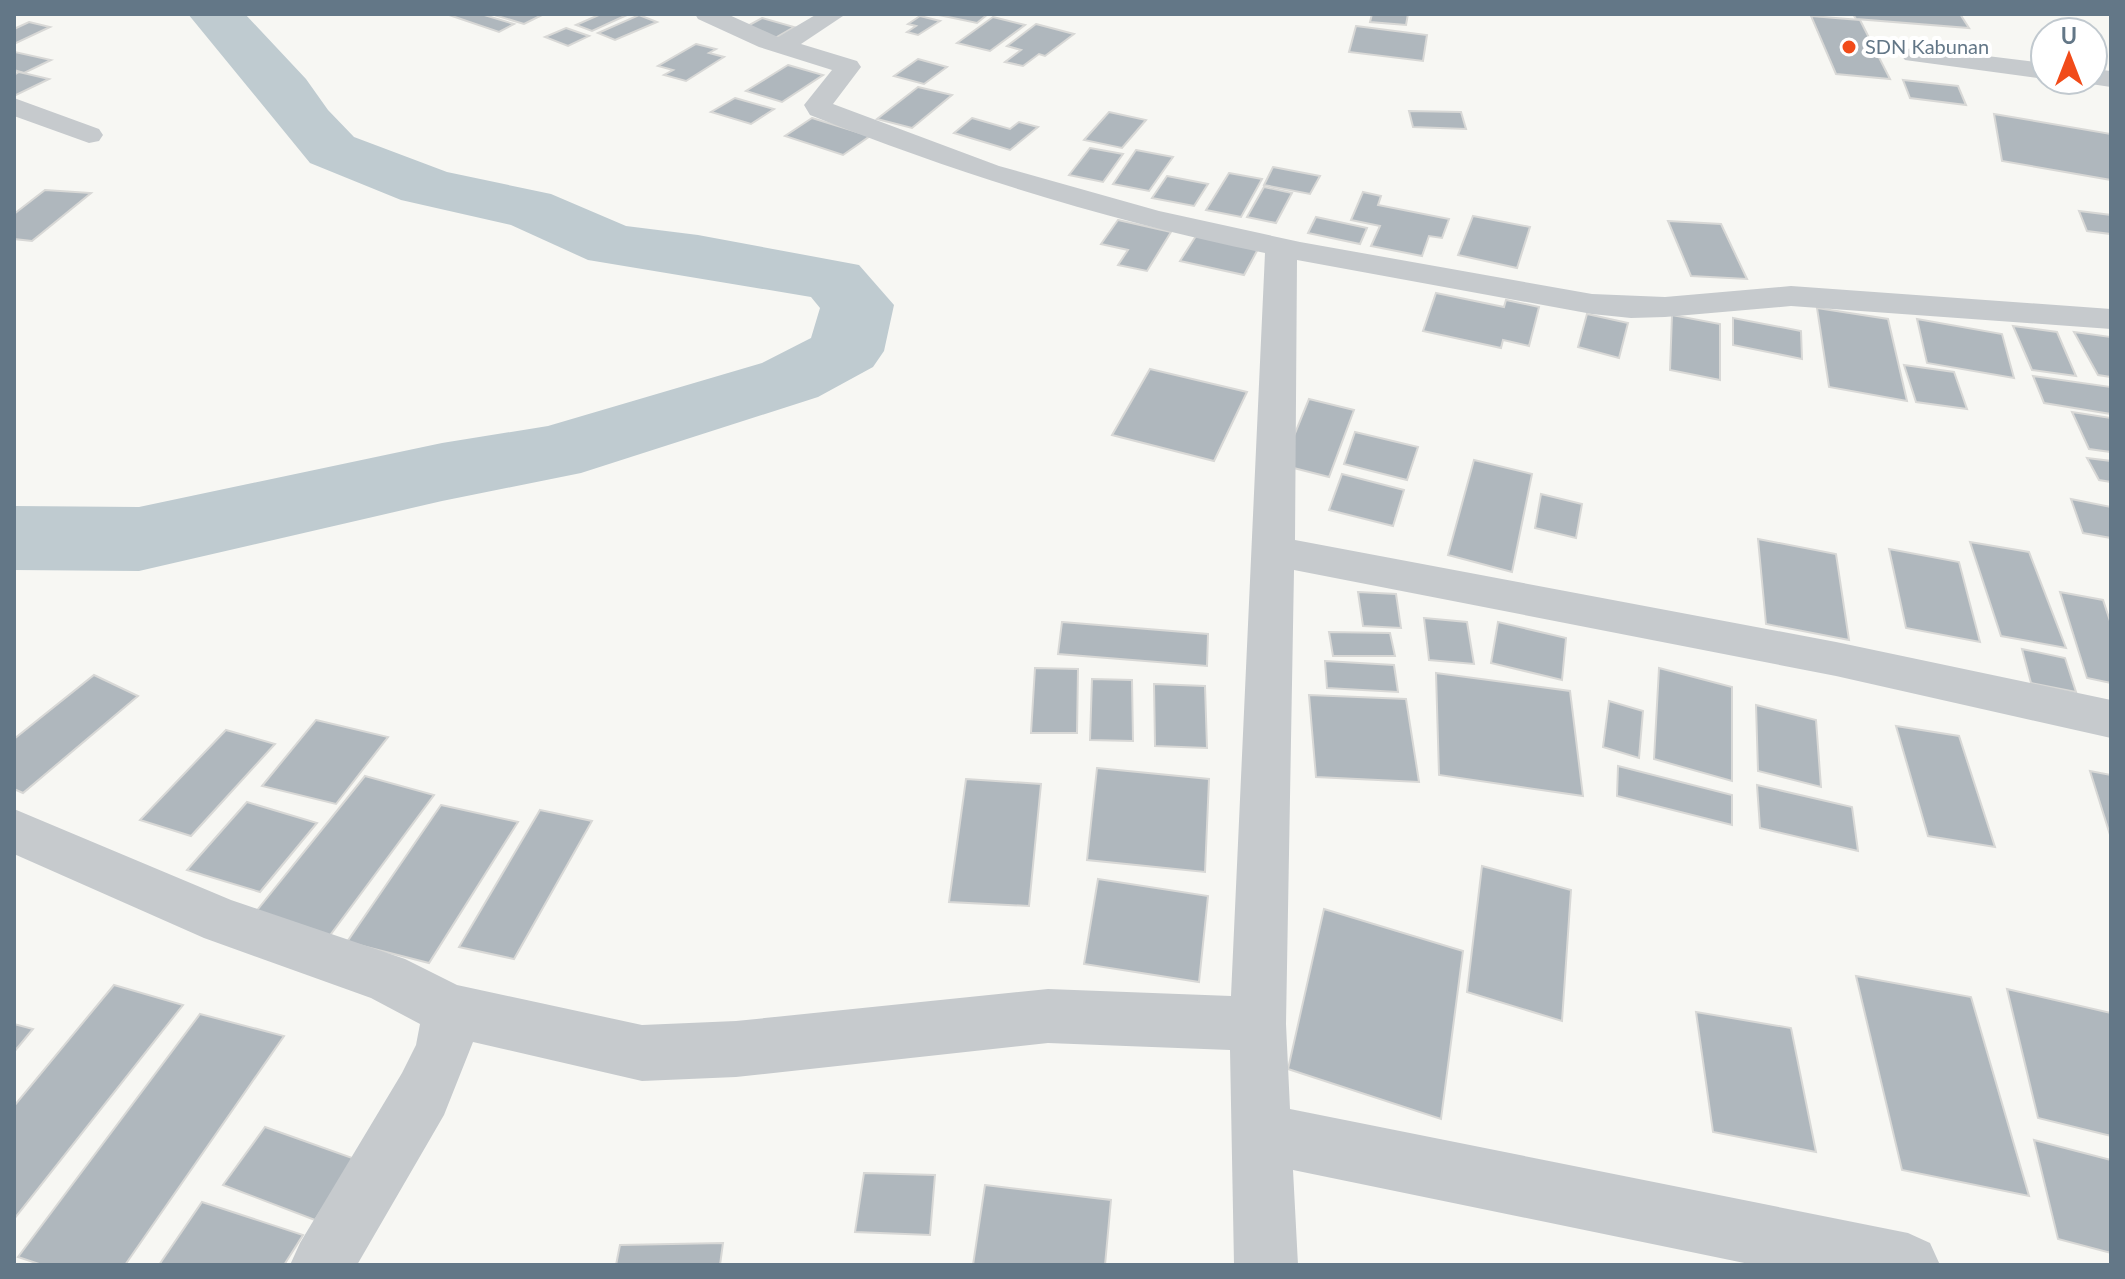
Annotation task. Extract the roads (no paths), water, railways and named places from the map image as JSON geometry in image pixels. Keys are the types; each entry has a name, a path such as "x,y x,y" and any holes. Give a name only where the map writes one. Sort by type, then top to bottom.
{"street":[{"path":"707,14 780,46 848,67 818,105 820,109 1014,181 1281,247 1631,308 1791,296 2111,319"},
{"path":"780,46 834,14"},
{"path":"1914,55 2029,69"},
{"path":"14,106 89,135"},
{"path":"1266,1265 1258,1024 1281,247"},
{"path":"1274,551 1836,659 2111,719"},
{"path":"14,831 223,921 386,977 450,1010 642,1053 736,1049 1048,1016 1258,1024"},
{"path":"322,1265 423,1094 444,1050 450,1010"},
{"path":"1260,1133 1908,1265"}],"waterway":[{"path":"14,538 139,539 442,472 552,453 790,380 846,351 857,305 834,280 698,256 612,245 527,208 424,186 332,150 307,123 285,91 215,14"}],"place":[{"name":"SDN Kabunan","path":"1849,47"}]}
